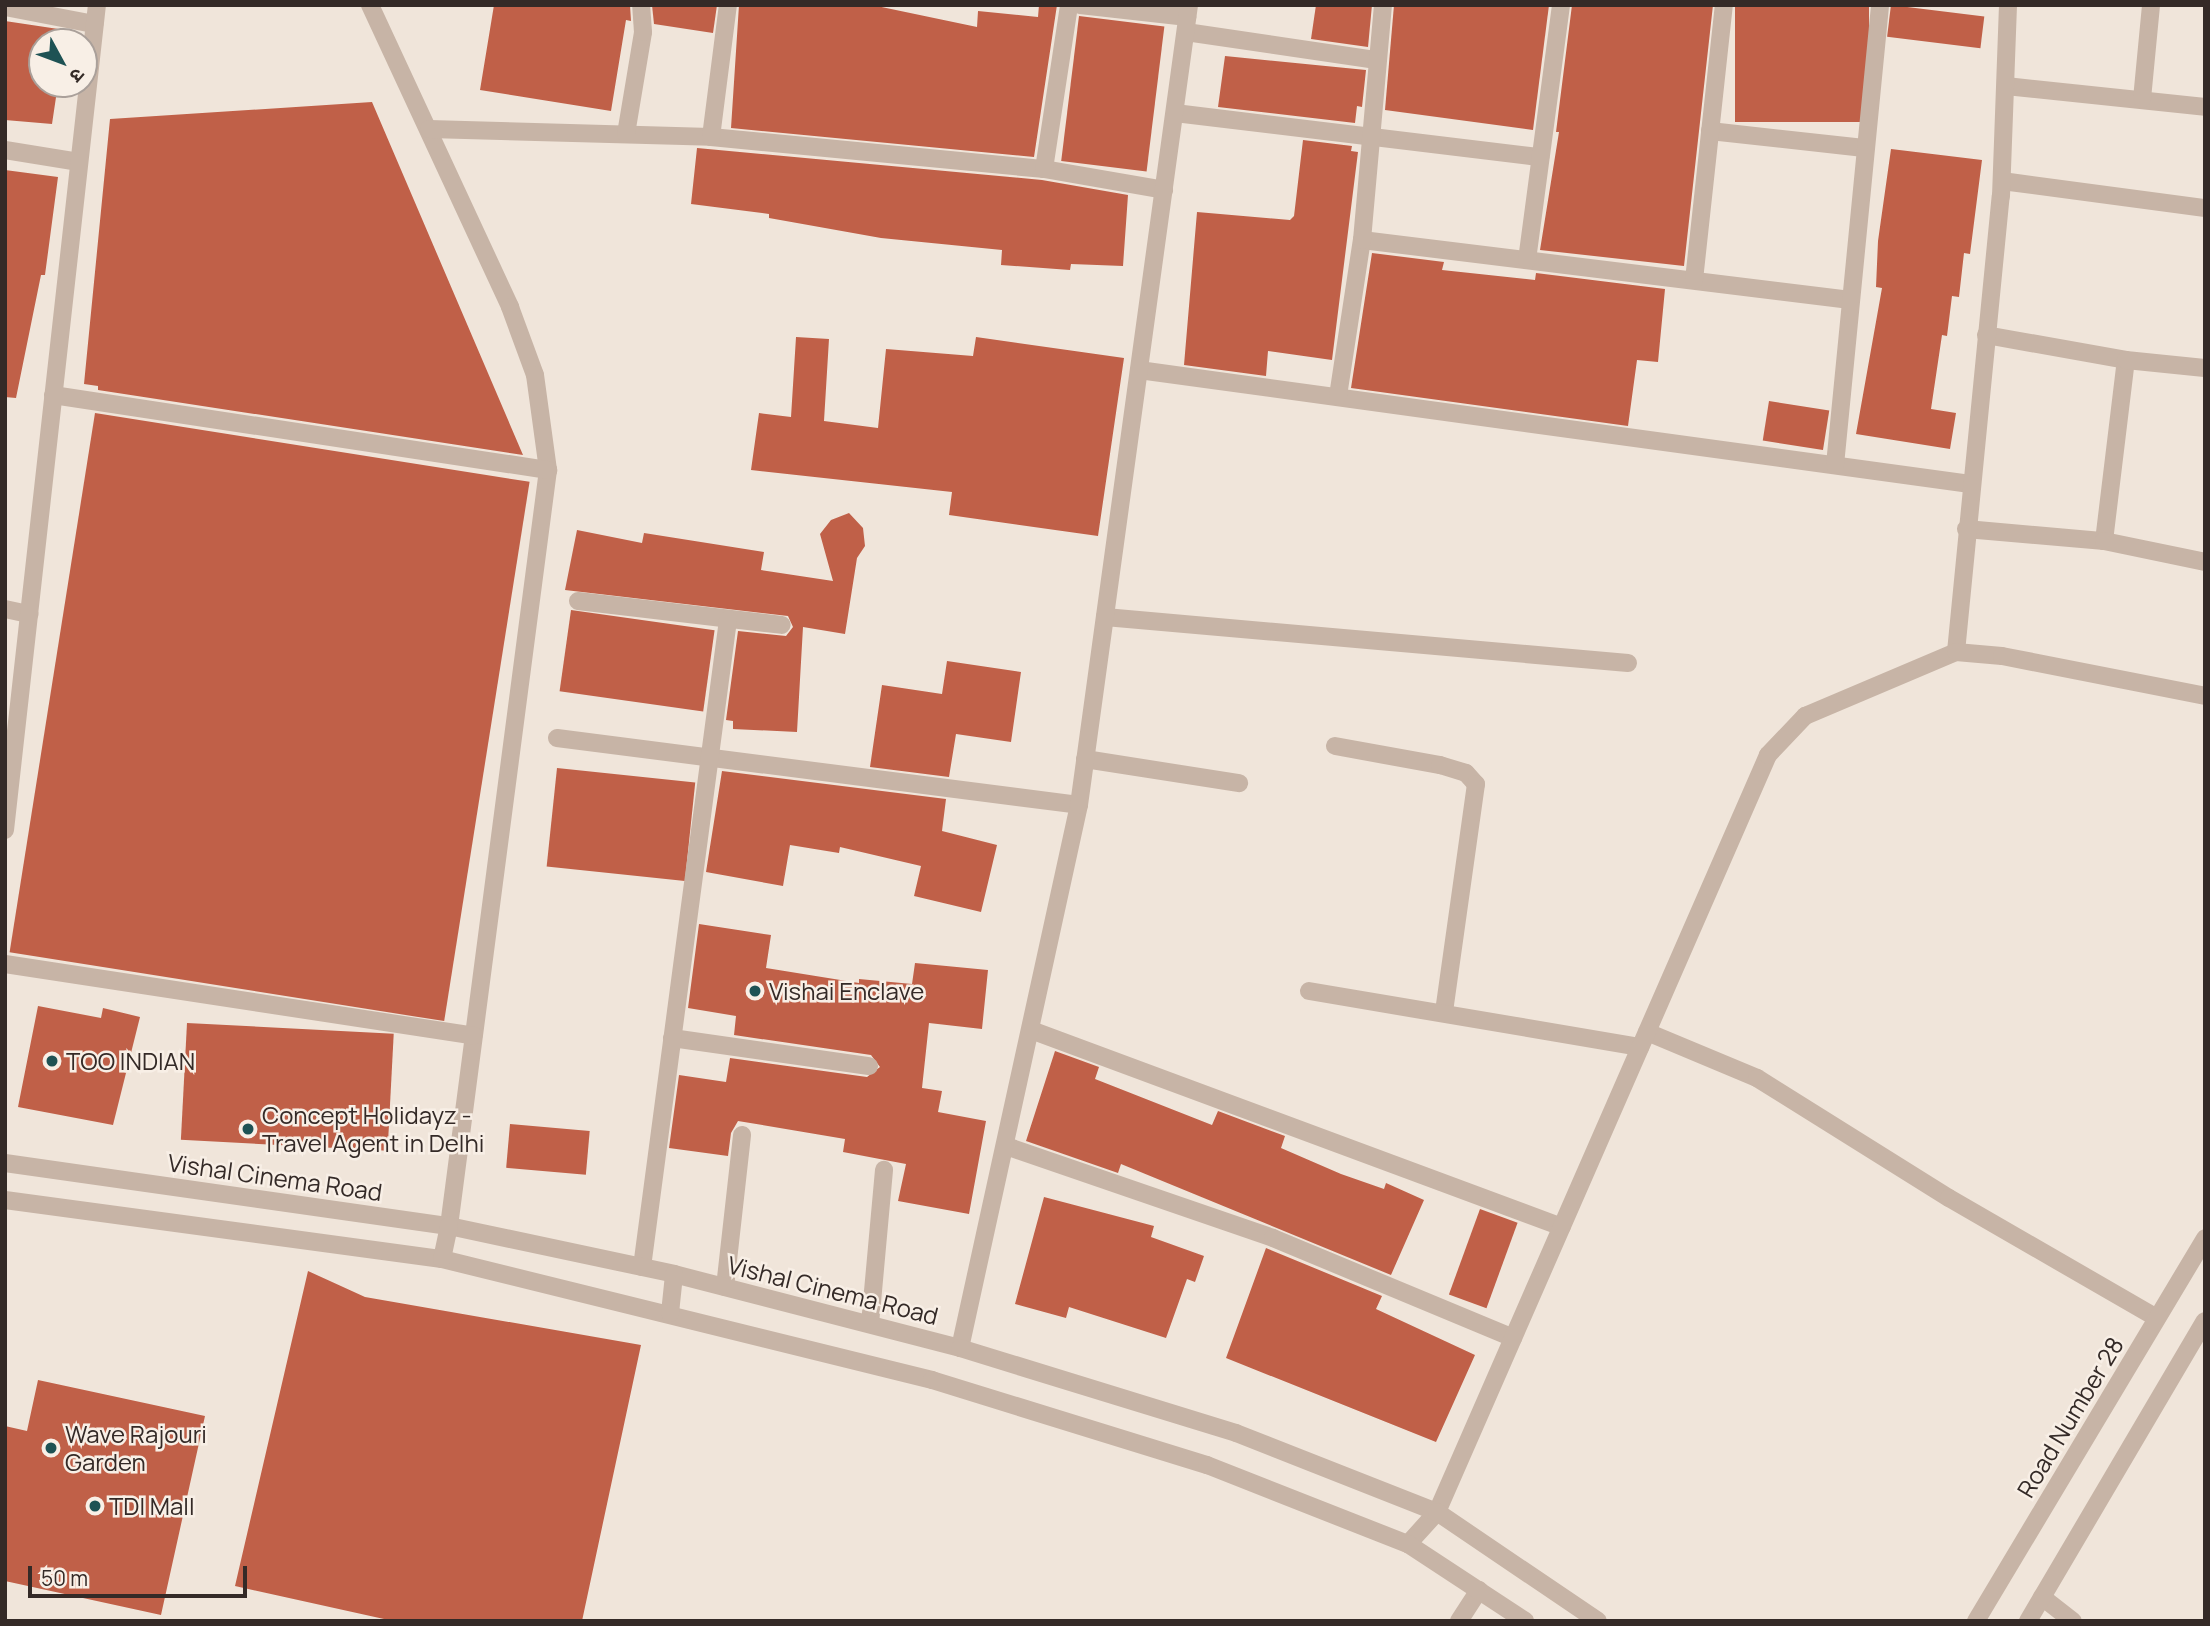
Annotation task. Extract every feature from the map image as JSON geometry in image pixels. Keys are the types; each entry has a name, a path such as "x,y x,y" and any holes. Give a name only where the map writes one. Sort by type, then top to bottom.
{"street":[{"path":"5,830 12,705 29,614 96,5"},
{"path":"370,5 429,129 535,375 548,470 449,1226 442,1259"},
{"path":"626,134 643,32 641,5"},
{"path":"711,137 728,5"},
{"path":"1044,169 1069,5"},
{"path":"1080,5 1187,18 1375,60"},
{"path":"1338,396 1362,240 1375,60 1383,5"},
{"path":"1527,260 1561,5"},
{"path":"1694,280 1724,5"},
{"path":"1835,465 1880,5"},
{"path":"1956,652 1969,484 2002,181 2008,5"},
{"path":"2141,99 2151,5"},
{"path":"5,7 94,24"},
{"path":"960,1348 1079,805 1187,18"},
{"path":"2006,86 2205,107"},
{"path":"1175,113 1540,158"},
{"path":"429,129 711,137 1044,169 1164,190"},
{"path":"1710,131 1864,148"},
{"path":"5,150 79,162"},
{"path":"2002,181 2205,208"},
{"path":"1362,240 1850,300"},
{"path":"1986,335 2126,360 2205,368"},
{"path":"2104,541 2126,360"},
{"path":"1139,370 1969,484"},
{"path":"53,395 548,470"},
{"path":"1966,529 2104,541 2205,562"},
{"path":"578,601 782,625"},
{"path":"5,609 29,614"},
{"path":"1105,617 1628,663"},
{"path":"642,1267 728,620"},
{"path":"1408,1544 1437,1512 1768,755 1805,716 1956,652 2003,656 2205,696"},
{"path":"557,738 1079,805"},
{"path":"1335,746 1440,765 1466,773 1476,784 1444,1011"},
{"path":"1085,759 1239,783"},
{"path":"5,964 474,1036"},
{"path":"1309,991 1644,1040 1757,1078 1949,1198 2157,1318"},
{"path":"1031,1030 1562,1227"},
{"path":"672,1038 869,1066"},
{"path":"725,1287 742,1135"},
{"path":"1006,1146 1272,1238 1513,1338"},
{"name":"Vishal Cinema Road","path":"5,1163 449,1226 674,1274 960,1348 1236,1433 1437,1512 1598,1621"},
{"path":"870,1325 884,1170"},
{"path":"5,1200 442,1259 670,1313 932,1380 1207,1465 1408,1544 1525,1621"},
{"name":"Road Number 28","path":"1976,1621 2205,1238"},
{"path":"670,1313 674,1274"},
{"path":"2028,1621 2205,1321"},
{"path":"1460,1621 1479,1590"},
{"path":"2042,1597 2073,1621"}],"building":[{"path":"494,5 630,5 631,21 626,20 611,111 480,90"},
{"path":"652,5 717,5 713,33 654,24"},
{"path":"739,5 872,5 977,27 978,11 1038,17 1039,5 1057,5 1034,157 731,128"},
{"path":"1316,5 1372,5 1368,47 1311,39"},
{"path":"1394,5 1549,5 1533,130 1385,110"},
{"path":"1572,5 1713,5 1684,266 1540,250 1559,132 1556,132"},
{"path":"1735,5 1869,5 1869,122 1735,122"},
{"path":"1891,5 1984,16 1980,48 1887,37"},
{"path":"1079,16 1164,26 1147,171 1061,161"},
{"path":"5,21 52,28 28,28 28,98 56,98 52,124 5,120"},
{"path":"1225,56 1366,70 1362,107 1357,106 1355,123 1218,107"},
{"path":"372,102 523,455 98,390 98,386 84,384 110,119"},
{"path":"1303,140 1352,146 1351,151 1358,152 1332,360 1268,351 1266,376 1184,365 1197,212 1290,220 1294,216"},
{"path":"697,148 1042,180 1128,195 1123,266 1071,264 1070,270 1001,265 1002,250 881,238 769,218 769,214 691,204"},
{"path":"1891,149 1982,160 1970,254 1964,253 1959,297 1952,296 1947,336 1942,335 1931,409 1956,413 1950,449 1856,434 1882,288 1876,287 1878,241"},
{"path":"5,170 58,177 45,275 41,275 16,398 5,397"},
{"path":"1372,253 1444,262 1442,270 1535,280 1536,273 1665,289 1658,362 1637,360 1628,426 1351,388"},
{"path":"796,337 829,339 824,421 878,428 886,349 973,356 976,337 1124,358 1098,536 949,515 952,492 751,470 759,413 791,417"},
{"path":"1769,401 1829,411 1823,450 1763,441"},
{"path":"95,413 530,482 444,1021 10,952"},
{"path":"849,513 863,528 865,546 857,558 845,634 803,627 797,732 733,729 733,721 726,720 738,631 786,636 793,627 788,616 565,590 577,530 642,543 644,533 764,552 761,570 833,581 820,534 831,520"},
{"path":"571,610 715,630 703,711 560,691"},
{"path":"947,661 1021,672 1011,742 956,734 949,777 870,767 882,685 942,694"},
{"path":"557,768 695,783 685,881 547,866"},
{"path":"722,771 946,799 942,831 997,845 981,912 914,896 921,866 840,847 839,853 790,845 783,886 706,872"},
{"path":"699,924 771,935 766,968 859,983 859,979 912,984 915,963 988,970 982,1029 929,1023 922,1088 942,1091 938,1112 986,1121 969,1214 898,1201 906,1164 843,1152 845,1139 738,1121 731,1133 728,1156 669,1148 679,1075 726,1082 730,1058 867,1077 880,1067 871,1055 734,1035 736,1016 688,1008"},
{"path":"38,1006 101,1018 103,1008 140,1017 113,1125 18,1107"},
{"path":"187,1023 394,1034 388,1151 181,1140"},
{"path":"1055,1051 1099,1067 1095,1079 1212,1125 1218,1111 1285,1136 1281,1148 1341,1174 1384,1189 1386,1183 1424,1200 1391,1275 1121,1164 1118,1173 1026,1141"},
{"path":"510,1124 590,1131 586,1175 506,1168"},
{"path":"1044,1197 1154,1226 1151,1237 1204,1256 1195,1282 1187,1279 1166,1338 1069,1307 1066,1318 1015,1304"},
{"path":"1480,1209 1518,1223 1486,1308 1449,1295"},
{"path":"1266,1248 1382,1296 1376,1309 1475,1355 1436,1442 1226,1358"},
{"path":"308,1271 365,1297 641,1345 582,1621 393,1621 235,1586"},
{"name":"TDI Mall","path":"38,1380 205,1416 161,1615 5,1581 5,1426 27,1431"}],"place":[{"name":"Vishai Enclave","path":"755,991"},
{"name":"TOO INDIAN","path":"52,1061"},
{"name":"Concept Holidayz - Travel Agent in Delhi","path":"248,1129"},
{"name":"Wave Rajouri Garden","path":"51,1448"},
{"name":"TDI Mall","path":"95,1506"}]}
